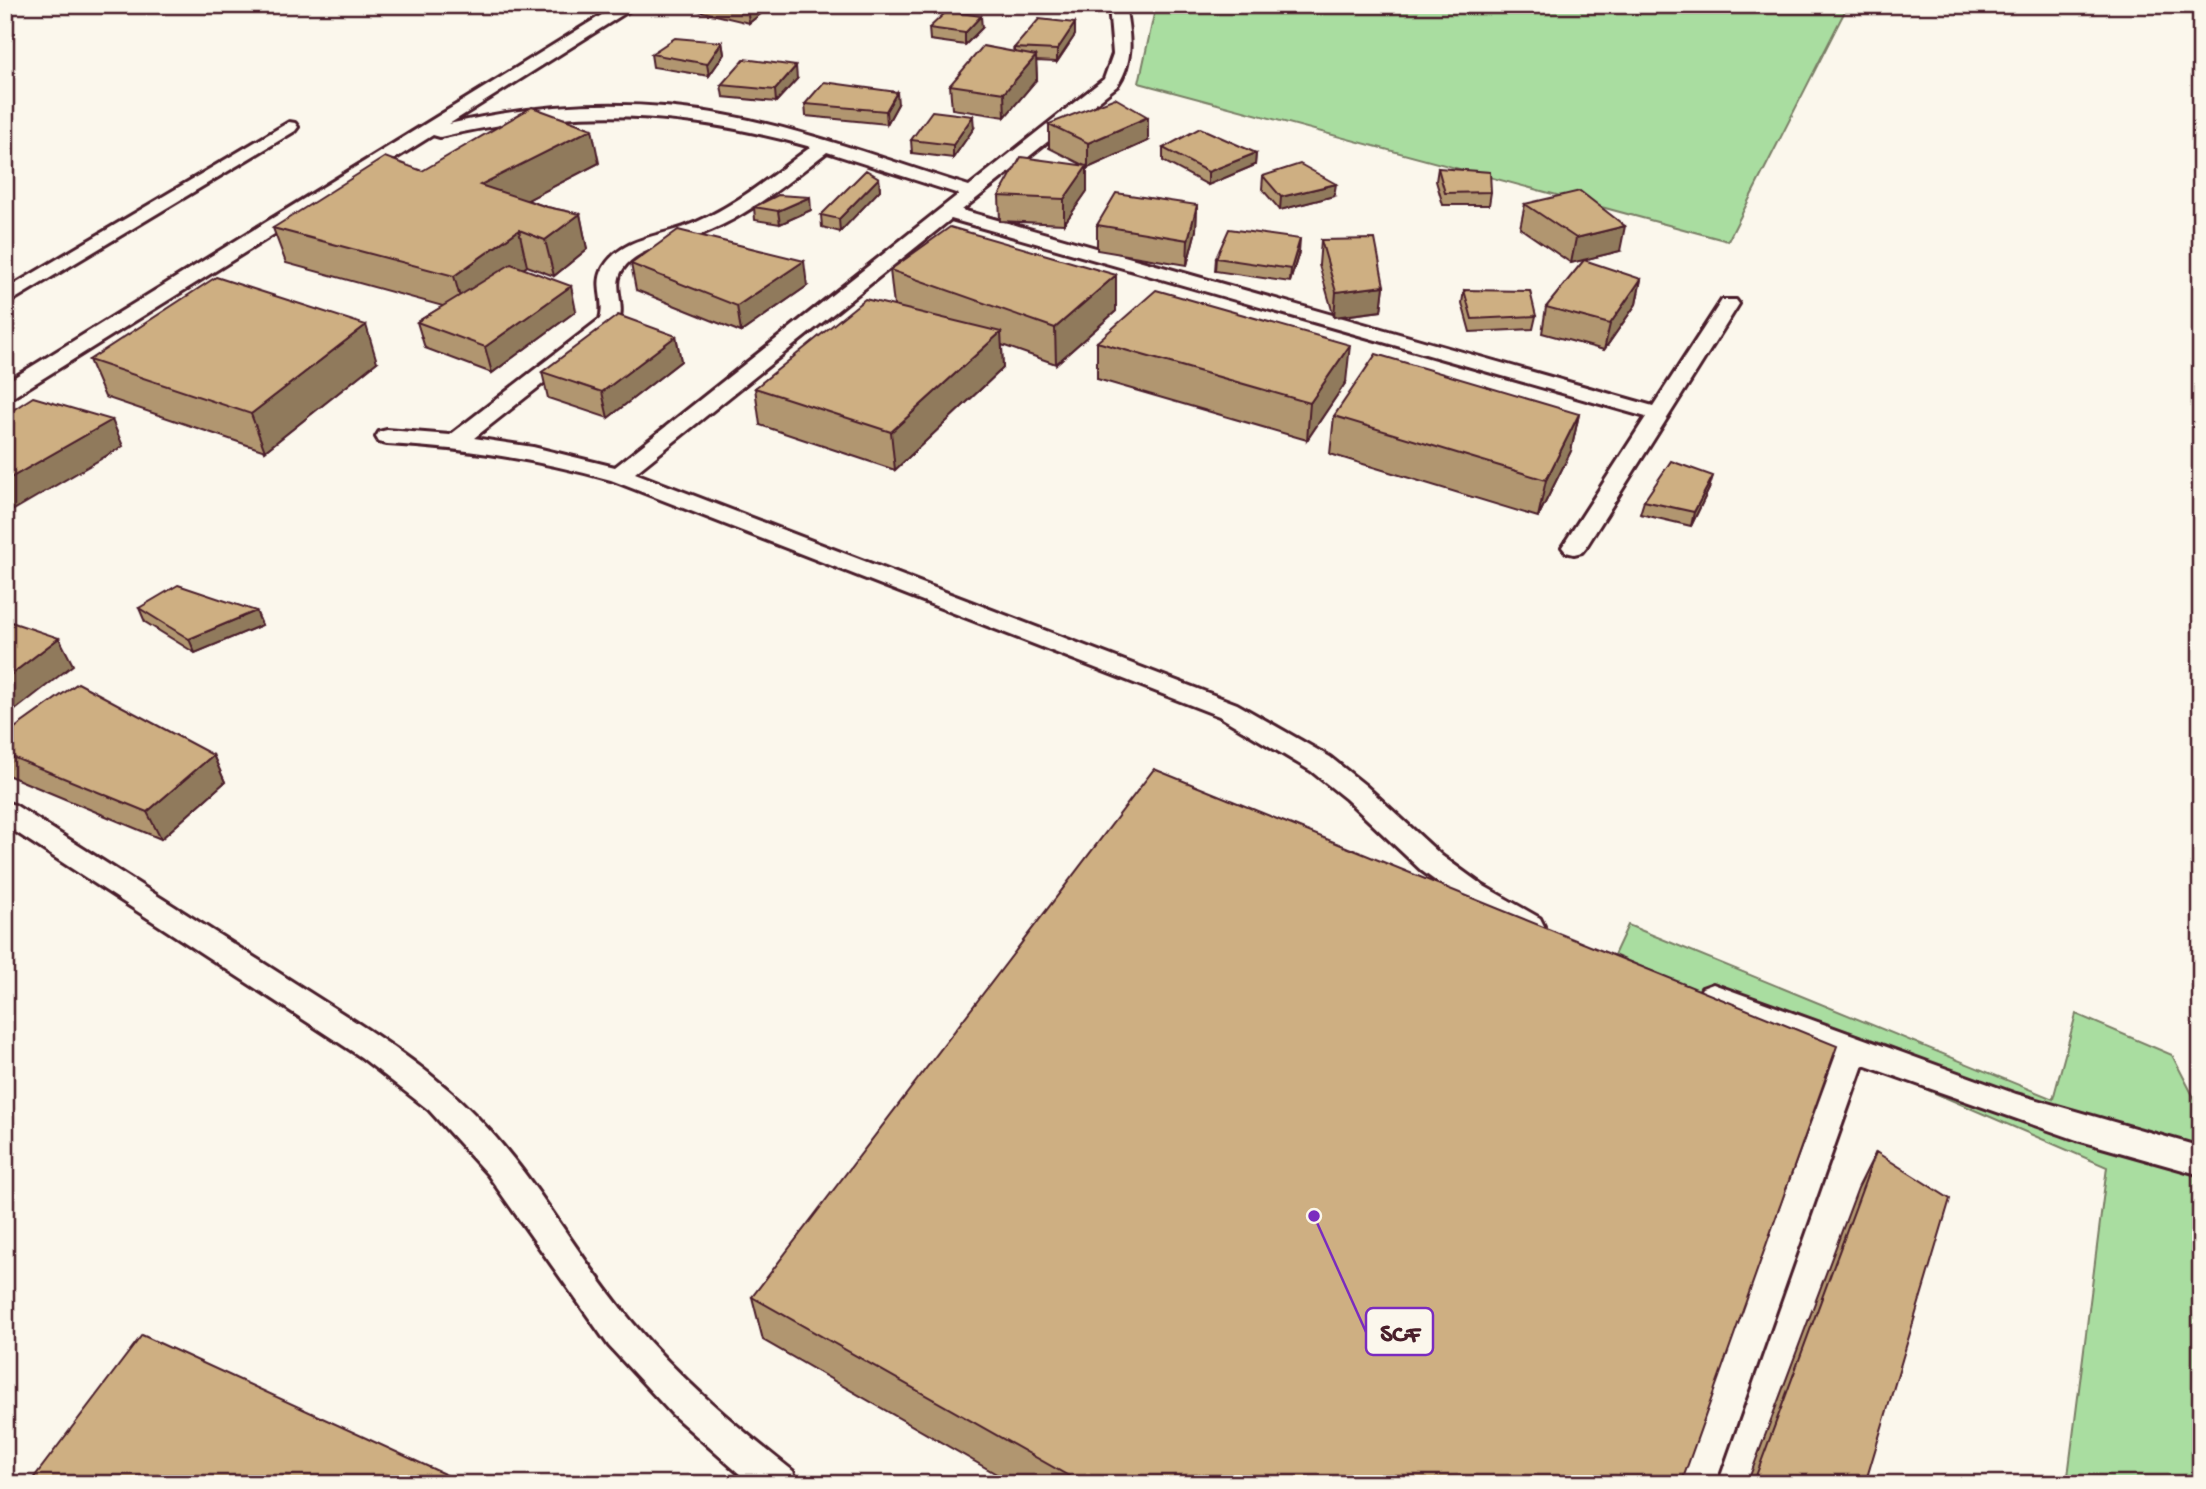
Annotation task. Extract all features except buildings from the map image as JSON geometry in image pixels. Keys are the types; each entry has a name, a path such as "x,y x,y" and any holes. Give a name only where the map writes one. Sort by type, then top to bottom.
{"lane":[{"path":"5,392 630,5"},
{"path":"619,475 1111,82 1120,70 1124,57 1117,5"},
{"path":"414,139 467,125 520,116 627,110 677,113 725,121 823,147 973,193"},
{"path":"5,299 289,127"},
{"path":"456,441 609,322 614,306 607,288 609,276 616,264 628,254 646,245 703,226 736,209 823,147"},
{"path":"948,212 1659,414"},
{"path":"1574,547 1729,304"},
{"path":"387,437 456,441 537,453 619,475 1228,710 1282,738 1332,772 1378,810 1418,853 1469,892 1551,934"},
{"path":"5,812 342,1029 403,1071 451,1112 509,1178 604,1314 665,1382 736,1449 780,1484"},
{"path":"1686,986 2070,1125 2201,1161"},
{"path":"1697,1484 1854,1048"}],"green space":[{"path":"1156,5 1848,5 1728,241 1139,83"},
{"path":"1628,925 2053,1099 2076,1014 2172,1055 2201,1111 2201,1484 2067,1484 2107,1167 1614,955"}],"place":[{"name":"SCF","path":"1314,1216"}]}
